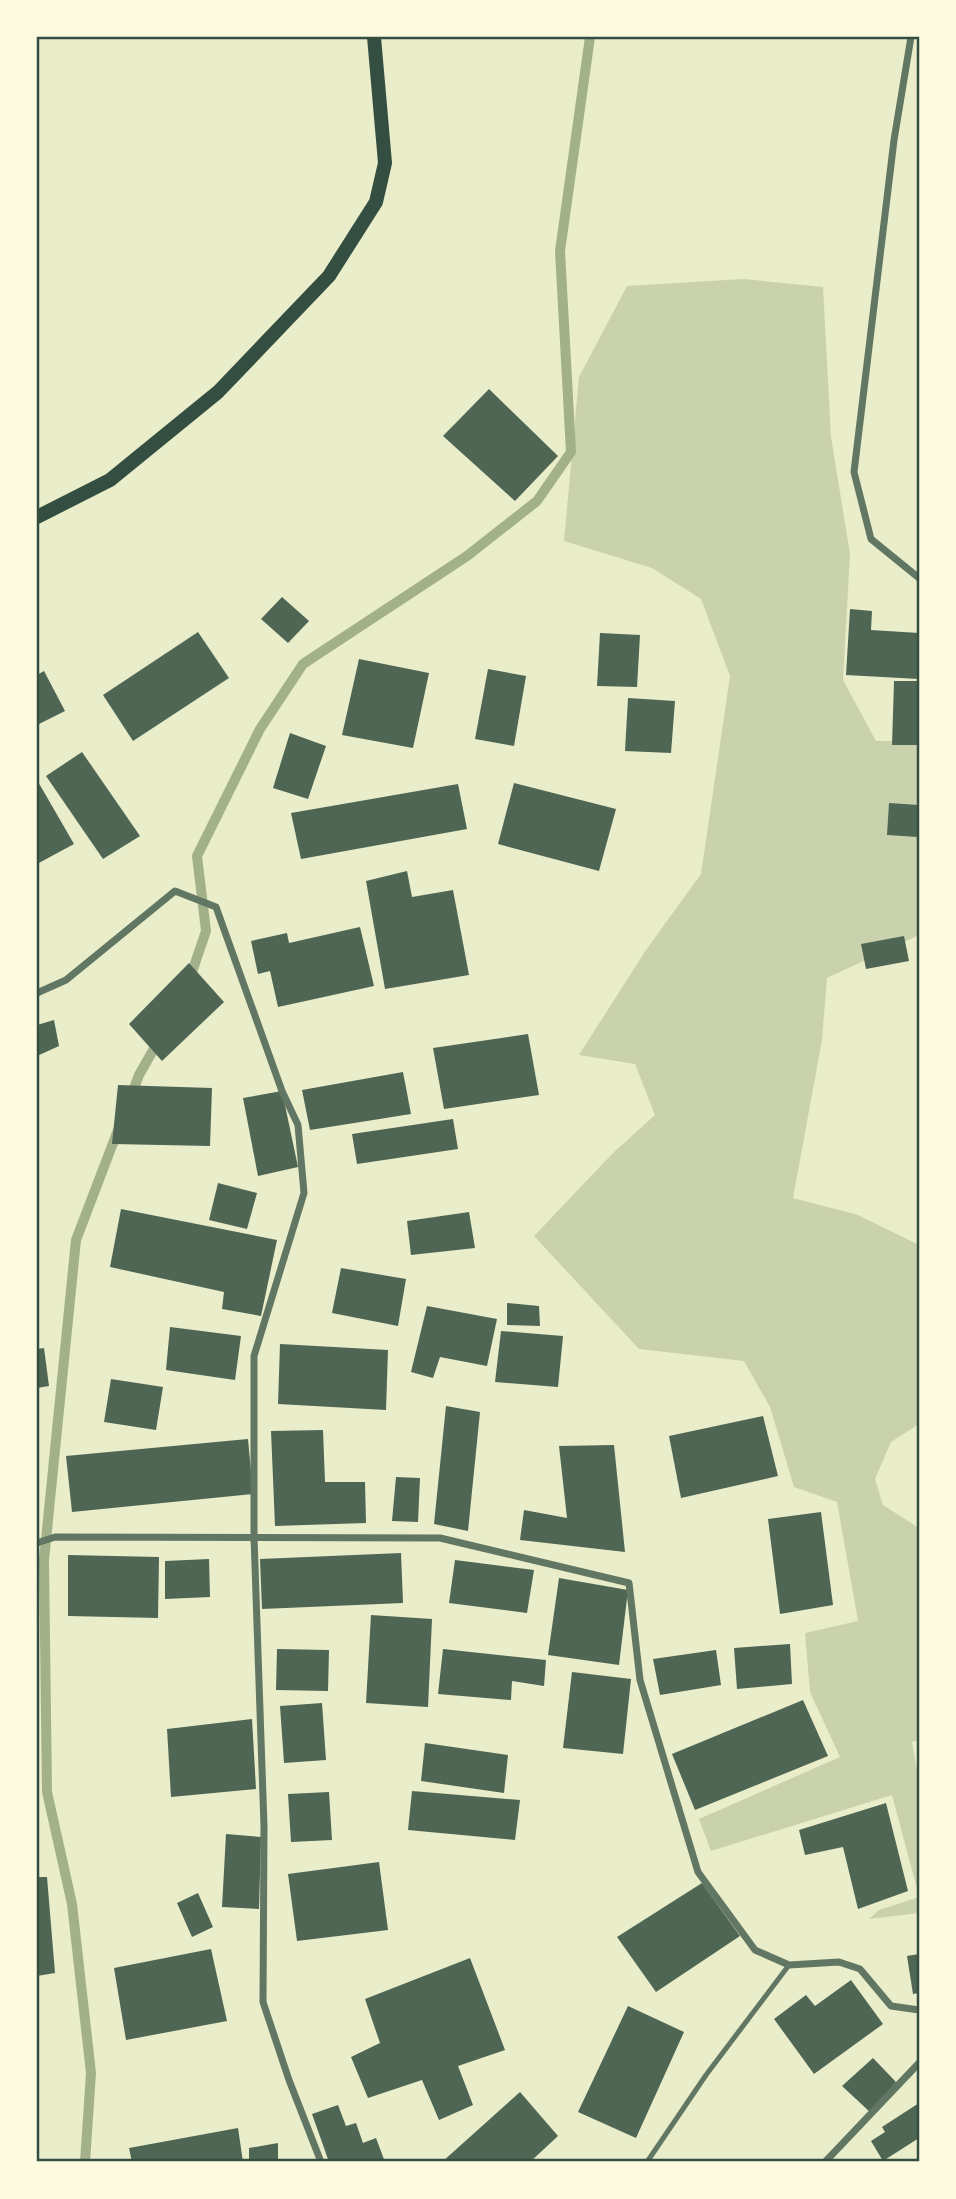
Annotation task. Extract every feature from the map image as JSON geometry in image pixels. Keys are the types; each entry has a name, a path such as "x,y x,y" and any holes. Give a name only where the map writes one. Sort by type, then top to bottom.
{"main road":[{"path":"37,517 110,480 207,401 329,276 376,202 385,163 374,37"}],"street":[{"path":"911,37 894,140 854,472 871,539 919,578"},
{"path":"37,993 66,980 175,891 216,906 282,1091 298,1125 304,1193 254,1356 254,1537 264,1813 263,2002 289,2080 321,2162"},
{"path":"37,1543 55,1537 440,1538 629,1583 640,1680 698,1872 755,1950 789,1965 839,1962 860,1969 891,2006 919,2010"},
{"path":"825,2162 919,2063"}],"lane":[{"path":"647,2162 706,2075 789,1965"}],"green space":[{"path":"743,279 823,287 831,437 850,554 843,680 876,741 919,741 919,935 827,978 822,1040 793,1198 858,1215 919,1245 919,1424 891,1442 875,1479 883,1505 919,1528 919,1740 912,1742 919,1781 919,1896 892,1795 711,1851 699,1819 840,1757 810,1692 805,1633 858,1621 837,1502 794,1487 770,1407 744,1361 639,1349 534,1236 613,1153 655,1115 635,1064 579,1055 646,950 701,874 730,676 701,599 652,568 564,541 579,377 627,286"},
{"path":"919,1897 919,1913 869,1919 879,1910"}],"building":[{"path":"489,389 558,456 515,501 443,436"},
{"path":"282,597 309,621 288,643 261,619"},
{"path":"850,609 872,611 871,630 919,633 919,679 846,675"},
{"path":"198,632 229,678 133,741 103,695"},
{"path":"600,633 640,635 637,687 597,686"},
{"path":"359,659 429,673 413,748 342,735"},
{"path":"488,669 526,676 514,746 475,739"},
{"path":"44,671 65,711 37,725 37,675"},
{"path":"894,681 919,681 919,745 892,745"},
{"path":"628,698 675,701 671,753 625,751"},
{"path":"290,733 326,746 308,799 273,788"},
{"path":"82,752 140,836 103,859 46,776"},
{"path":"37,780 74,844 37,864"},
{"path":"514,783 616,809 599,871 498,844"},
{"path":"458,784 467,829 301,859 291,813"},
{"path":"889,803 919,805 918,837 887,835"},
{"path":"407,871 412,897 453,890 469,975 385,989 366,881"},
{"path":"360,927 374,986 278,1007 270,971 258,974 251,941 287,933 289,943"},
{"path":"904,936 909,961 866,969 861,944"},
{"path":"189,963 224,1002 162,1061 129,1024"},
{"path":"54,1020 59,1046 37,1056 37,1025"},
{"path":"528,1034 539,1095 444,1109 433,1048"},
{"path":"403,1072 411,1114 310,1130 302,1090"},
{"path":"118,1085 212,1088 210,1146 112,1144"},
{"path":"282,1091 298,1167 258,1176 243,1098"},
{"path":"453,1119 458,1149 357,1164 352,1134"},
{"path":"218,1183 257,1193 247,1229 209,1220"},
{"path":"121,1209 277,1240 261,1316 222,1309 224,1292 110,1267"},
{"path":"469,1212 475,1248 411,1255 407,1221"},
{"path":"341,1268 406,1279 398,1326 332,1313"},
{"path":"507,1303 539,1306 540,1326 507,1325"},
{"path":"427,1306 497,1319 487,1366 440,1357 433,1378 411,1372"},
{"path":"170,1327 241,1336 235,1380 166,1370"},
{"path":"501,1331 563,1336 558,1387 495,1382"},
{"path":"280,1344 388,1350 386,1410 278,1404"},
{"path":"44,1348 49,1386 37,1388 37,1349"},
{"path":"111,1379 163,1387 156,1430 104,1422"},
{"path":"446,1406 480,1412 468,1531 434,1524"},
{"path":"763,1416 778,1476 681,1498 669,1436"},
{"path":"323,1430 325,1482 365,1482 366,1523 275,1526 271,1431"},
{"path":"248,1439 253,1494 72,1512 66,1456"},
{"path":"614,1445 625,1552 520,1540 524,1510 567,1518 559,1446"},
{"path":"396,1477 420,1478 418,1522 392,1521"},
{"path":"821,1512 833,1605 780,1614 768,1519"},
{"path":"401,1553 403,1603 262,1609 260,1559"},
{"path":"68,1555 159,1557 158,1618 68,1616"},
{"path":"209,1559 210,1597 165,1599 165,1561"},
{"path":"455,1560 534,1570 527,1613 449,1603"},
{"path":"559,1578 628,1590 619,1665 548,1655"},
{"path":"371,1615 432,1619 428,1707 366,1703"},
{"path":"790,1644 792,1684 737,1689 734,1648"},
{"path":"277,1649 329,1650 328,1691 276,1690"},
{"path":"443,1649 546,1660 544,1686 512,1681 511,1700 438,1694"},
{"path":"716,1650 721,1685 660,1695 653,1659"},
{"path":"572,1672 631,1679 623,1754 563,1748"},
{"path":"803,1700 828,1756 695,1810 672,1754"},
{"path":"322,1703 326,1760 284,1763 280,1706"},
{"path":"252,1719 256,1789 171,1797 167,1729"},
{"path":"425,1743 508,1755 504,1793 421,1781"},
{"path":"412,1791 520,1800 515,1840 408,1830"},
{"path":"329,1792 332,1840 291,1842 288,1794"},
{"path":"886,1803 908,1891 858,1909 843,1847 805,1855 799,1830"},
{"path":"226,1834 261,1837 259,1909 222,1907"},
{"path":"379,1862 388,1930 297,1941 288,1874"},
{"path":"37,1877 47,1877 55,1973 37,1976"},
{"path":"702,1883 740,1936 656,1992 617,1937"},
{"path":"198,1893 213,1927 192,1937 177,1903"},
{"path":"211,1949 227,2021 126,2040 114,1968"},
{"path":"919,1954 919,1993 913,1994 907,1956"},
{"path":"470,1958 505,2050 458,2066 473,2105 439,2120 422,2080 368,2098 351,2057 380,2043 365,1999"},
{"path":"851,1980 883,2024 814,2074 774,2019 806,1995 815,2006"},
{"path":"628,2006 684,2032 636,2138 578,2112"},
{"path":"873,2058 896,2082 871,2113 842,2086"},
{"path":"520,2092 558,2136 530,2162 442,2162"},
{"path":"919,2103 919,2138 883,2161 871,2141 885,2132 882,2127"},
{"path":"338,2105 346,2126 356,2123 363,2143 376,2138 385,2162 329,2162 312,2114"},
{"path":"238,2128 243,2162 132,2162 129,2148"},
{"path":"278,2143 278,2162 249,2162 249,2148"}],"waterway":[{"path":"189,981 206,931 197,856 260,729 303,664 467,556 537,501 571,452 560,251 590,37"},
{"path":"130,1099 139,1075 160,1038"},
{"path":"85,2162 91,2073 72,1904 47,1792 44,1560 76,1240 118,1130"}]}
